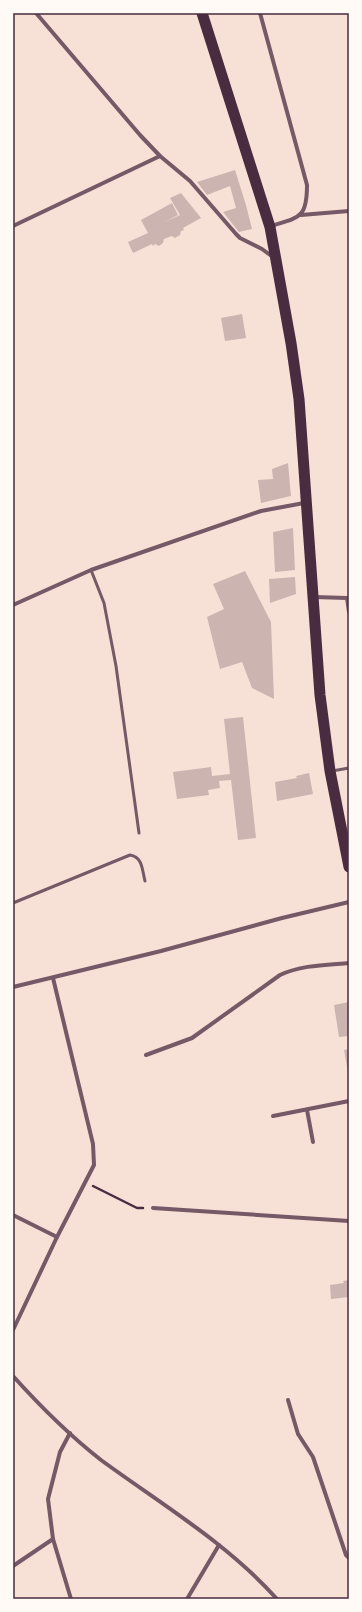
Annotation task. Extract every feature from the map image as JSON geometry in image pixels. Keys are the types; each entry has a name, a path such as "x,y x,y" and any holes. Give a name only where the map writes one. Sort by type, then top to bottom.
{"highway":[{"path":"202,13 270,227 276,260 299,399 320,695 330,771 349,867"}],"street":[{"path":"36,13 160,156 190,181 240,238 262,249 276,260"},
{"path":"260,13 307,184 307,200 301,214 296,219 270,227"},
{"path":"13,226 160,156"},
{"path":"301,214 349,211"},
{"path":"13,604 91,570 261,511 307,503"},
{"path":"313,597 347,598 349,612"},
{"path":"13,987 161,951 282,918 349,902"},
{"path":"146,1055 192,1038 289,971 301,968 349,963"},
{"path":"13,1330 56,1237 94,1165 93,1144 52,978"},
{"path":"273,1116 349,1101"},
{"path":"307,1110 313,1142"},
{"path":"153,1208 349,1221"},
{"path":"13,1215 56,1237"},
{"path":"13,1376 32,1397 100,1459 219,1545 263,1583 277,1599"},
{"path":"288,1400 298,1434 313,1457 346,1555 349,1558"},
{"path":"70,1433 60,1452 48,1499 52,1539 71,1599"},
{"path":"13,1566 52,1539"},
{"path":"187,1599 219,1545"}],"lane":[{"path":"91,570 104,603 116,666 139,833"},
{"path":"330,771 349,768"},
{"path":"13,903 130,855 136,857 140,861 145,881"}],"path":[{"path":"86,1182 132,1205"}],"building":[{"path":"235,170 252,229 239,232 223,212 236,208 230,186 207,195 197,182"},
{"path":"181,193 201,218 183,228 184,230 181,231 180,235 175,238 172,236 164,239 163,243 159,246 155,244 153,246 152,244 133,253 128,242 148,233 141,220 172,203 178,215 164,222 180,215 170,198"},
{"path":"242,314 246,338 225,341 221,318"},
{"path":"288,463 291,496 261,503 258,480 273,479 272,469"},
{"path":"293,528 295,570 275,572 273,532"},
{"path":"245,571 271,622 274,699 252,688 242,662 220,669 207,617 224,609 213,584"},
{"path":"295,577 296,594 270,603 269,579"},
{"path":"243,717 256,838 238,840 231,780 219,781 220,788 208,790 209,795 177,799 173,772 211,767 212,776 230,774 224,719"},
{"path":"309,773 313,794 277,801 275,782 297,778 296,776"},
{"path":"349,1002 349,1036 339,1037 334,1005"},
{"path":"349,1049 349,1072 348,1072 344,1050"},
{"path":"349,1280 349,1297 331,1299 330,1285 344,1283 343,1281"}]}
